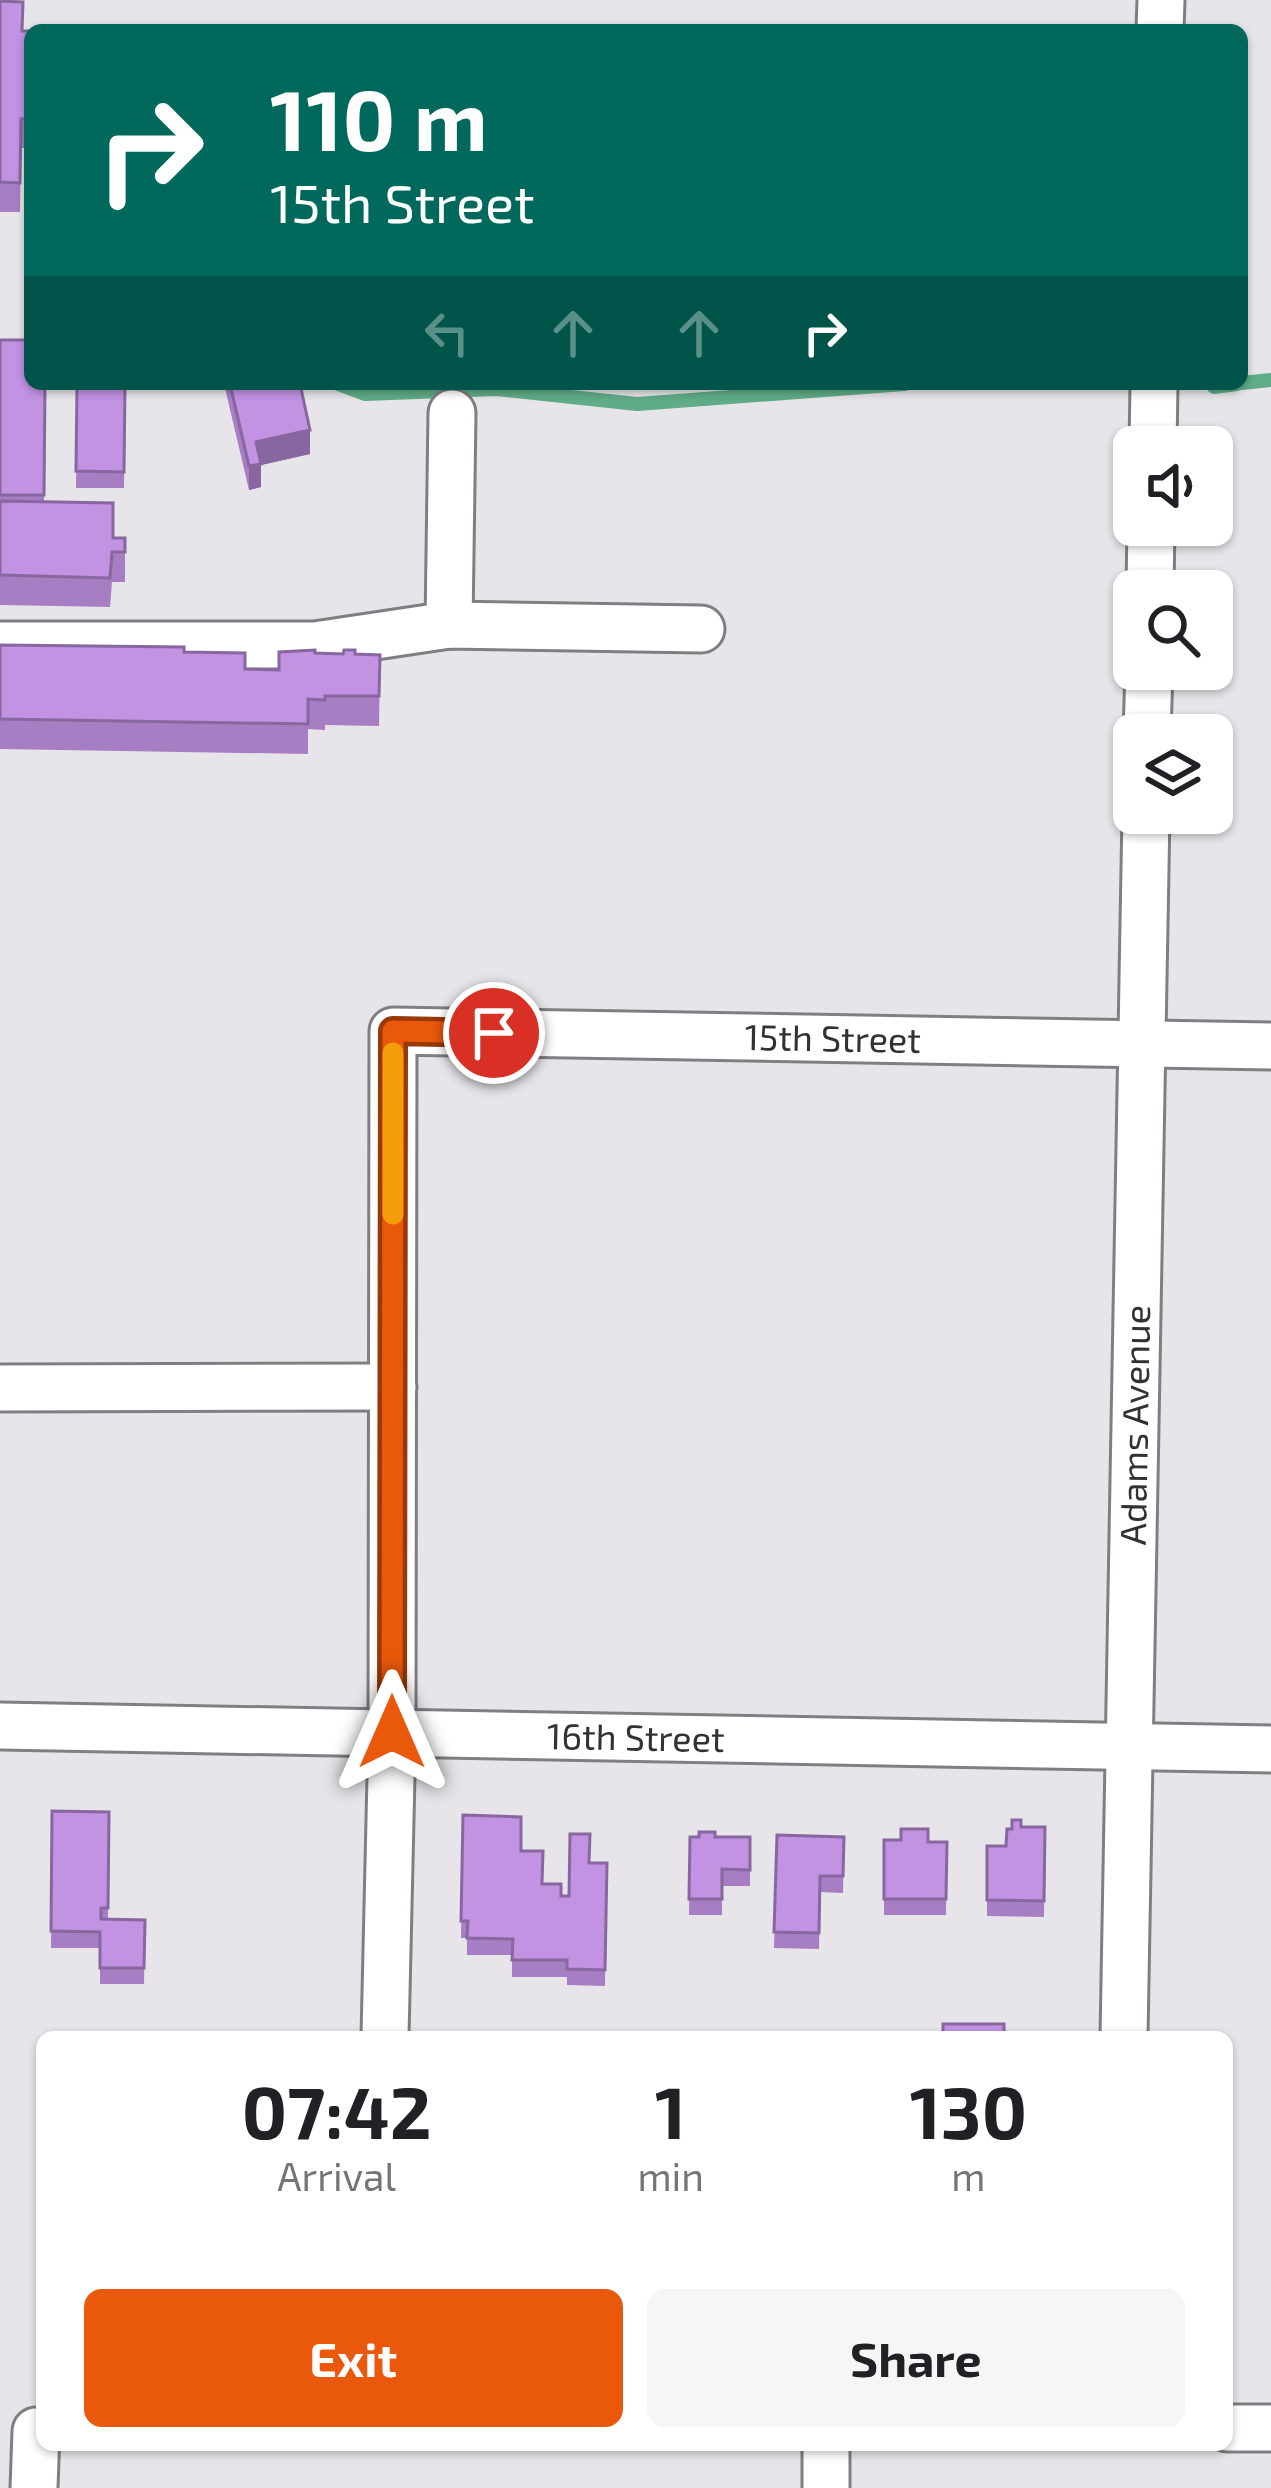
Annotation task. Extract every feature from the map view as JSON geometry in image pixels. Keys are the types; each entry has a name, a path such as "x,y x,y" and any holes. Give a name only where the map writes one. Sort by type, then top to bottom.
{"street":[{"path":"1153,426 1154,390"},
{"path":"449,625 452,413"},
{"path":"0,645 315,645 449,625 701,629"},
{"name":"Adams Avenue","path":"1124,2031 1146,834"},
{"name":"15th Street","path":"392,1388 393,1031 1271,1046"},
{"path":"0,1388 392,1388 392,1732 385,2031"},
{"name":"16th Street","path":"0,1726 1271,1749"},
{"path":"1233,2428 1271,2428"},
{"path":"26,2432 34,2488"},
{"path":"826,2451 826,2488"}],"building":[{"path":"0,1 23,2 20,183 0,182"},
{"path":"0,340 24,340 24,390 45,390 44,495 0,495"},
{"path":"77,390 125,390 124,472 76,471"},
{"path":"231,390 301,390 310,430 256,442 261,464 249,466"},
{"path":"0,501 113,503 113,538 125,538 125,552 112,552 110,578 0,575"},
{"path":"0,645 184,647 184,652 245,653 245,669 279,670 279,652 343,654 355,650 355,654 380,655 379,696 308,699 308,724 0,719"},
{"path":"52,1811 109,1812 108,1908 101,1908 101,1919 145,1920 144,1968 100,1968 100,1932 51,1931"},
{"path":"463,1815 521,1817 521,1851 543,1851 542,1884 561,1884 561,1896 569,1896 570,1834 590,1834 589,1863 607,1863 605,1970 567,1969 567,1960 512,1960 513,1939 467,1938 468,1921 461,1921"},
{"path":"1012,1820 1021,1820 1021,1827 1045,1827 1044,1901 987,1900 987,1846 1006,1846"},
{"path":"901,1829 928,1829 928,1842 947,1842 946,1899 884,1899 884,1840 901,1840"},
{"path":"699,1832 750,1837 750,1870 722,1869 722,1899 689,1899 690,1837 699,1837"},
{"path":"777,1835 844,1837 843,1876 820,1876 819,1933 774,1932"},
{"path":"943,2024 1004,2024 1004,2031 943,2031"}],"waterway":[{"path":"1248,382 1271,380"},
{"path":"354,390 365,394 470,390"},
{"path":"505,390 637,404 825,390"}],"slow traffic":[{"path":"393,1053 393,1214"}],"route":[{"path":"392,1732 393,1031 494,1033"}]}
